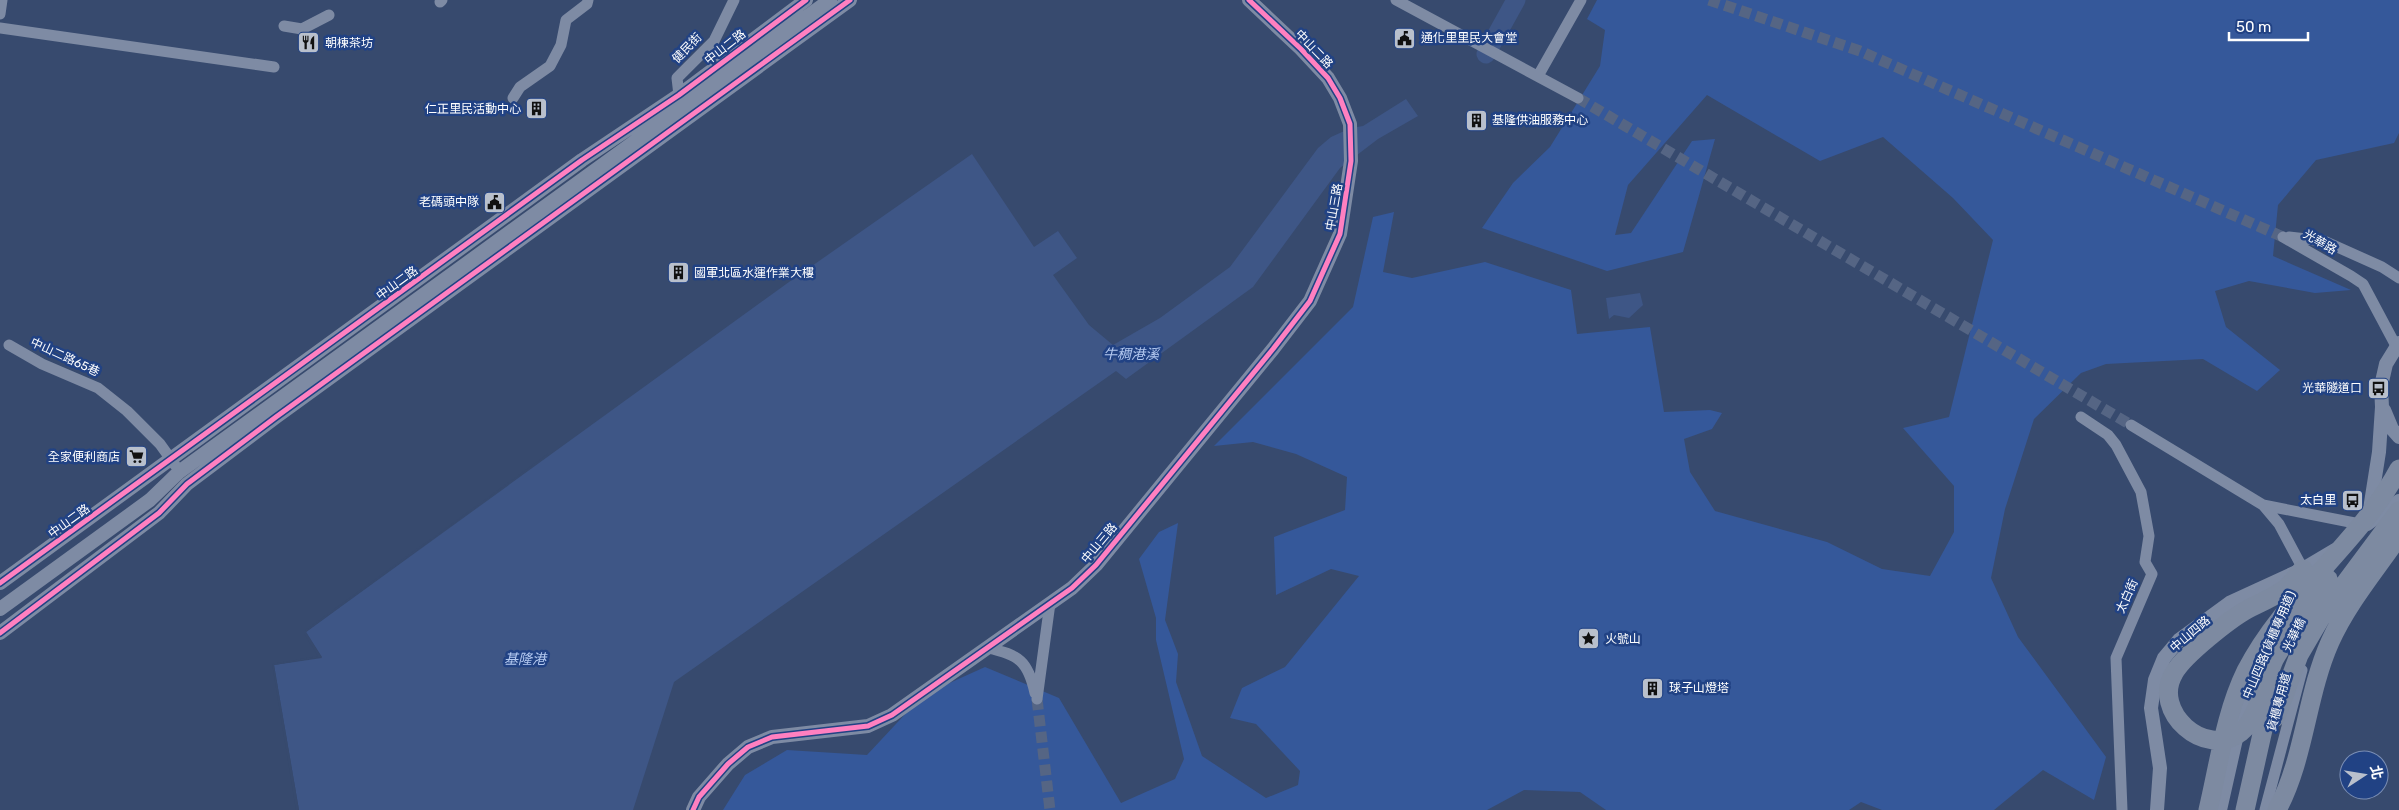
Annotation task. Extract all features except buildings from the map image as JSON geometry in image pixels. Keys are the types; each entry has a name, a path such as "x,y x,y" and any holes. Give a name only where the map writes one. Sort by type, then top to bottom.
{"main road":[{"path":"2208,810 2231,710 2247,670 2261,646 2301,594 2376,508 2399,469"},
{"name":"光華橋","path":"2245,810 2269,700 2290,637 2319,591 2399,486"},
{"name":"光華橋","path":"2253,810 2276,717 2299,655 2326,609 2399,511"},
{"path":"2277,810 2285,796 2295,765 2317,680 2330,643 2346,613 2399,536"},
{"path":"2298,622 2275,659 2251,720 2240,733 2226,739 2204,738 2190,732 2178,720 2168,698 2169,682 2176,670 2189,656 2240,614 2285,589 2302,569"}],"street":[{"path":"0,14 2,0"},
{"path":"513,98 520,87 550,66 561,45 566,20 587,4 588,0"},
{"name":"健民街","path":"685,106 677,78 714,41 734,0"},
{"name":"中山二路","path":"685,106 806,0"},
{"name":"中山二路","path":"0,609 150,500 179,472 500,240 590,172 685,106 830,0"},
{"name":"中山二路","path":"0,583 582,160 685,106 850,0"},
{"name":"中山二路","path":"1248,0 1301,49 1328,78 1340,98 1350,124"},
{"path":"1396,0 1578,98"},
{"path":"1538,76 1581,0"},
{"path":"284,26 302,29 329,15"},
{"path":"0,28 274,67"},
{"path":"0,633 159,512 187,484 506,248 685,106"},
{"name":"中山三路","path":"693,810 699,797 728,764 748,747 772,737 868,726 892,715 1072,588 1096,565 1310,301 1340,234 1351,162 1350,124"},
{"name":"光華路","path":"2398,345 2363,284 2283,237 2324,241 2382,267 2399,278"},
{"name":"中山二路65巷","path":"9,345 42,364 98,388 127,411 171,459 187,484"},
{"path":"2263,505 2366,525 2375,484 2382,407 2381,386 2386,364 2398,345"},
{"path":"2382,407 2392,429 2399,437"},
{"name":"太白街","path":"2080,417 2108,435 2116,445 2141,492 2149,536 2146,562 2152,574 2116,658 2122,810"},
{"path":"2131,425 2263,505 2279,524 2302,569"},
{"name":"中山四路","path":"2157,810 2160,768 2151,708 2155,680 2164,658 2180,640 2231,602 2302,569 2353,539 2366,525 2399,501"},
{"name":"中山四路(貨櫃專用道)","path":"2220,810 2245,699 2302,569"},
{"name":"貨櫃專用道","path":"2265,810 2303,666 2302,569"},
{"path":"988,648 1013,654 1029,670 1037,699 1050,603"}],"shaded area":[{"path":"1597,0 2399,0 2399,133 2394,143 2316,160 2278,205 2273,256 2351,290 2315,293 2249,281 2215,291 2226,327 2280,370 2257,391 2203,359 2106,364 2081,373 2034,419 2005,509 1991,578 2018,637 2106,757 2094,800 2043,770 1994,810 1882,810 1861,802 1849,810 1606,810 1580,792 1524,790 1487,810 723,810 745,775 787,750 867,755 923,695 985,667 1059,698 1121,803 1175,779 1184,759 1156,640 1156,618 1139,559 1159,532 1178,523 1165,620 1178,654 1176,682 1202,756 1266,798 1298,785 1300,771 1256,724 1230,718 1242,688 1285,667 1359,576 1331,569 1276,595 1274,537 1345,510 1347,477 1296,454 1253,442 1214,446 1353,307 1373,217 1394,212 1383,272 1412,278 1485,262 1571,290 1577,334 1650,327 1664,412 1710,410 1722,413 1712,429 1684,439 1690,472 1715,511 1827,542 1882,569 1930,576 1954,532 1954,486 1903,428 1949,417 1993,240 1953,198 1883,137 1820,161 1707,95 1628,185 1615,235 1631,233 1692,141 1715,139 1683,252 1607,271 1482,228 1513,183 1550,147 1600,66 1605,30 1587,19"}],"water":[{"name":"基隆港","path":"1406,99 1418,116 1378,139 1340,168 1253,287 1126,379 1116,371 674,682 633,810 299,810 274,665 322,658 306,632 789,282 972,154 1034,247 1058,231 1077,258 1053,275 1089,325 1113,345 1160,318 1230,267 1318,148 1331,137 1351,128 1363,126"},
{"path":"1640,293 1643,305 1629,318 1614,315 1609,319 1606,298"}],"pier":[{"path":"549,453 306,632 322,657 274,665 299,810 296,810 272,664 318,656 304,631"}],"waterway":[{"name":"牛稠港溪","path":"1486,54 1516,0"}],"tunnel":[{"path":"1709,0 1860,51 2283,237"},
{"path":"1578,98 2131,425"},
{"path":"1037,699 1050,810"}],"cycle path":[{"path":"0,583 582,160 679,95 806,0"},
{"path":"0,633 159,513 187,484 276,417 850,0"},
{"path":"693,810 699,797 728,764 748,747 772,737 868,726 892,715 1072,588 1096,565 1310,301 1340,234 1351,161 1350,124 1340,98 1328,78 1301,49 1249,0"}],"place":[{"name":"通化里里民大會堂","path":"1405,38"},
{"name":"朝棟茶坊","path":"309,43"},
{"name":"仁正里民活動中心","path":"537,109"},
{"name":"基隆供油服務中心","path":"1476,120"},
{"name":"老碼頭中隊","path":"495,202"},
{"name":"國軍北區水運作業大樓","path":"678,273"},
{"name":"光華隧道口","path":"2378,388"},
{"name":"全家便利商店","path":"136,457"},
{"name":"太白里","path":"2352,500"},
{"name":"火號山","path":"1589,639"},
{"name":"球子山燈塔","path":"1653,688"}]}
